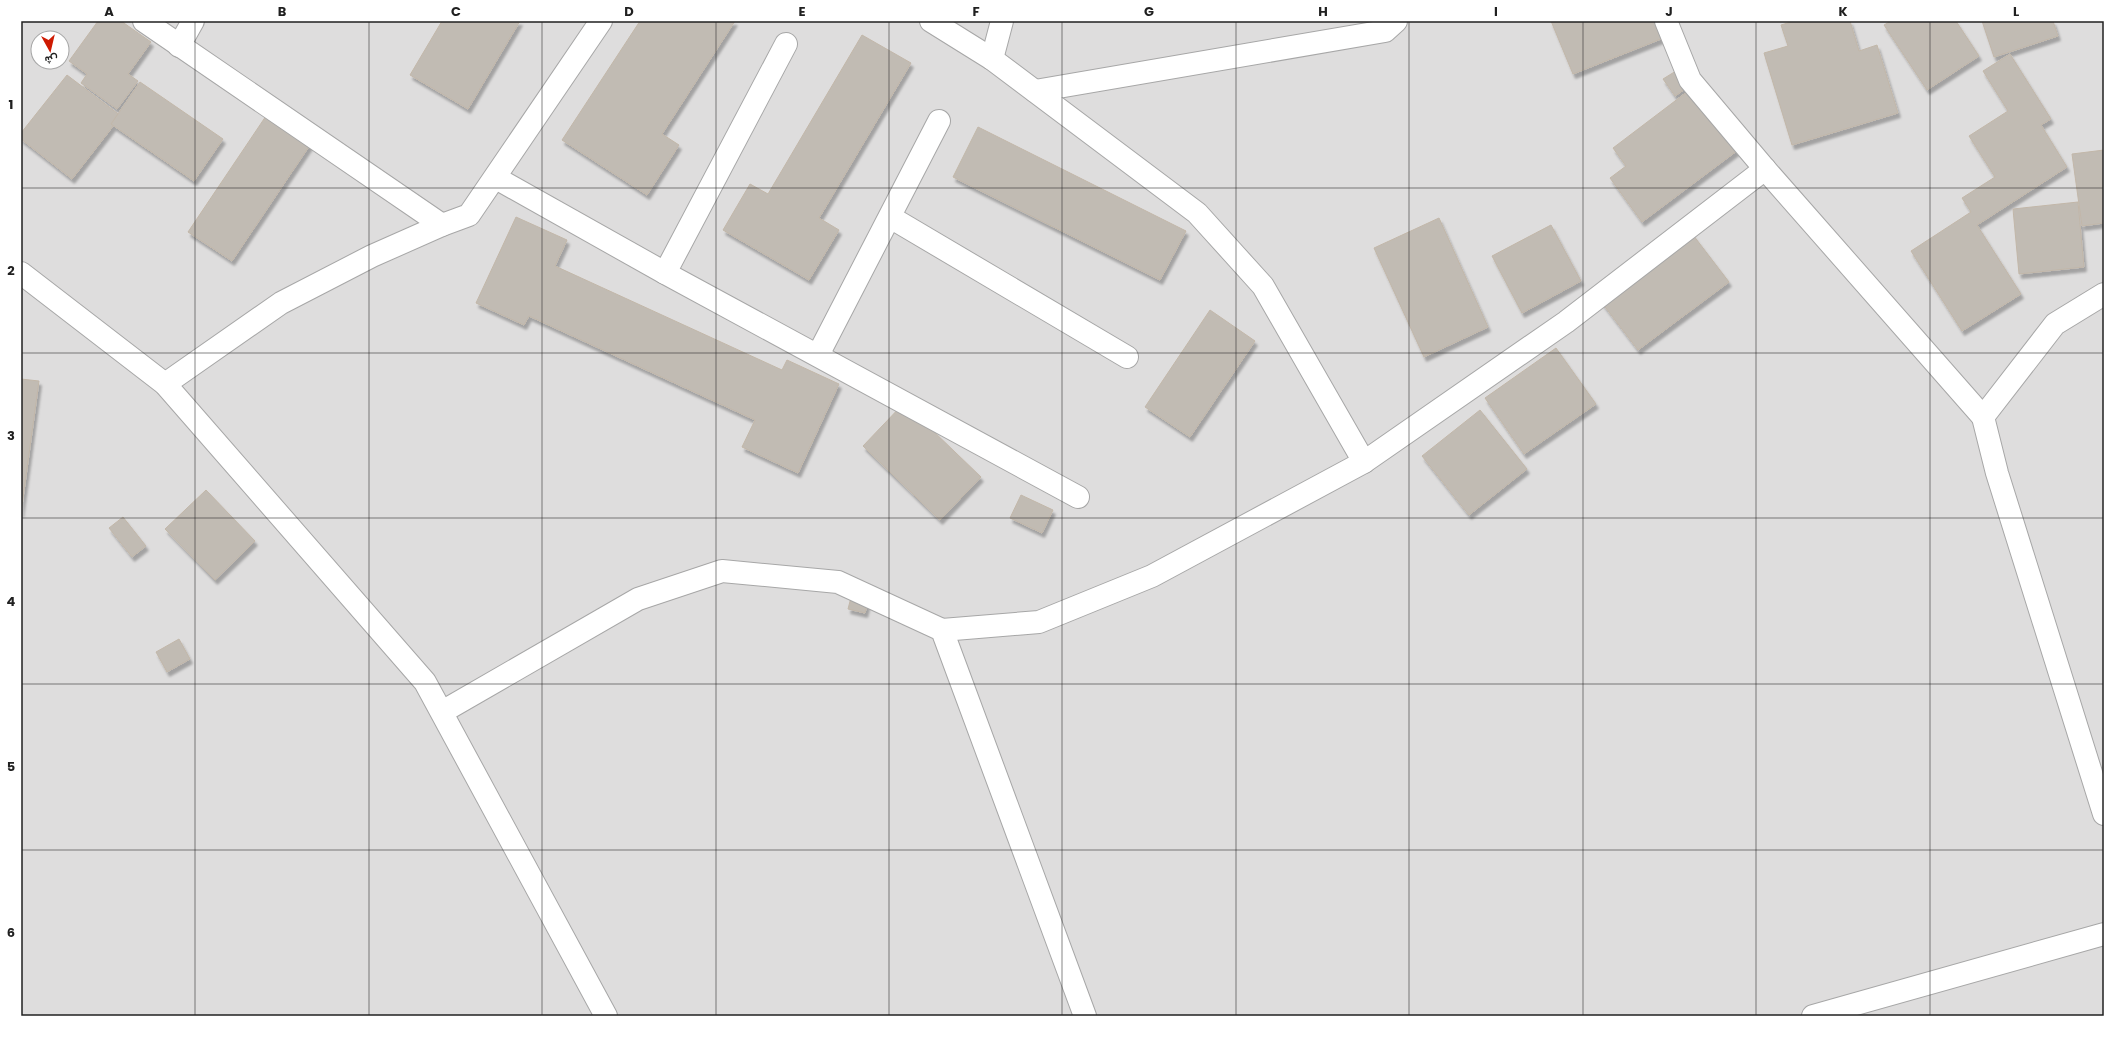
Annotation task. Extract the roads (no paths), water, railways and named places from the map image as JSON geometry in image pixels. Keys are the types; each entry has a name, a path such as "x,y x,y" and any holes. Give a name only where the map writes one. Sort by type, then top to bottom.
{"street":[{"path":"144,21 442,225"},
{"path":"179,46 193,21"},
{"path":"165,384 281,303 372,256 442,225 469,215 496,178 601,21"},
{"path":"931,21 992,59 1197,213 1263,286 1364,462"},
{"path":"992,59 1002,21"},
{"path":"1035,91 1385,31 1396,21"},
{"path":"1666,21 1690,80 1765,170 1983,417 2000,481 2104,814"},
{"path":"665,273 786,44"},
{"path":"818,355 939,121"},
{"path":"442,712 638,599 722,571 838,582 942,630 1039,622 1152,576 1364,462 1566,322 1765,170"},
{"path":"496,178 665,273 1078,497"},
{"path":"890,217 1127,357"},
{"path":"21,273 165,384 425,682 606,1016"},
{"path":"1983,417 2055,324 2104,294"},
{"path":"942,630 1084,1016"},
{"path":"1813,1016 2104,934"}]}
